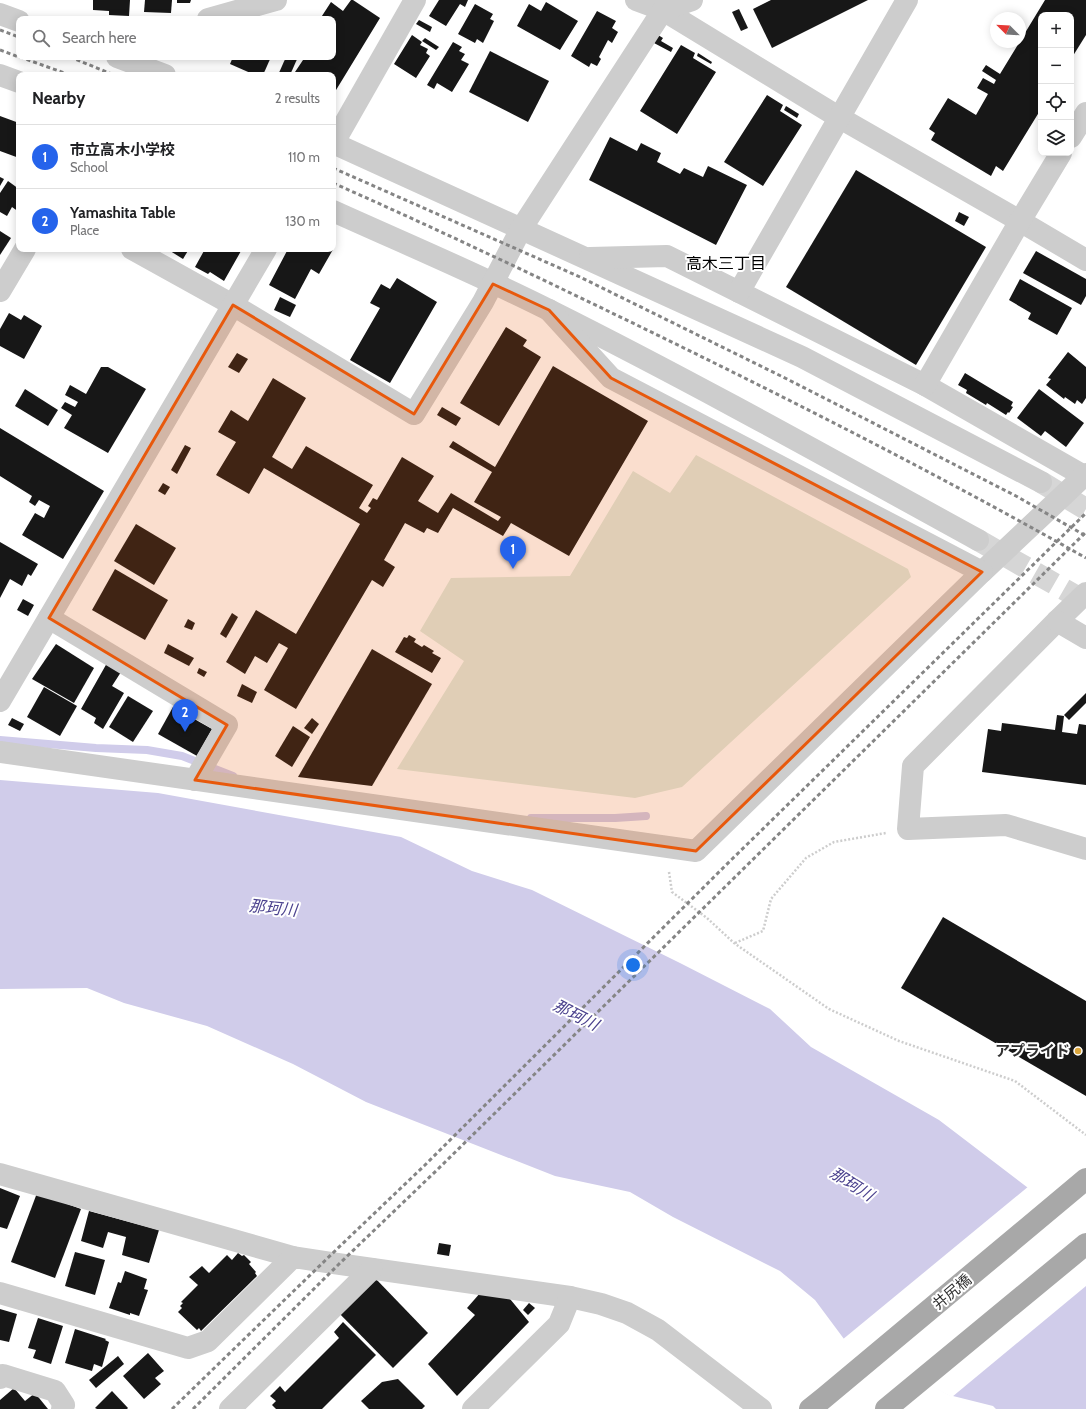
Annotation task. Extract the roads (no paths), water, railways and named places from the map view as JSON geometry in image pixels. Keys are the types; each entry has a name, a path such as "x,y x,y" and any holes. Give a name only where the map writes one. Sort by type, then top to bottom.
{"main road":[{"name":"井尻橋","path":"817,1403 1082,1183"},
{"path":"886,1409 1086,1244"}],"street":[{"path":"219,16 276,0"},
{"path":"336,138 415,0"},
{"path":"636,0 663,10 840,118 1086,260"},
{"path":"137,252 233,305 414,414 484,302 521,229 663,10 692,0"},
{"path":"738,292 907,0"},
{"path":"0,14 16,20"},
{"path":"125,60 157,72"},
{"path":"0,75 16,81"},
{"path":"1074,132 1086,113"},
{"path":"336,144 802,357 1041,482"},
{"path":"925,385 1059,156"},
{"path":"336,212 549,310 670,372 978,540"},
{"path":"0,290 23,252"},
{"path":"0,701 264,252"},
{"path":"0,752 696,851 982,572 1085,475 925,385 667,256 585,258"},
{"path":"549,310 611,378 982,572"},
{"path":"1086,594 1057,621 913,766 908,829 1006,825 1086,849"},
{"path":"49,618 227,725 195,780"},
{"path":"1057,621 1086,638"},
{"path":"0,1174 293,1257 570,1296 601,1304 626,1313 658,1330 760,1409"},
{"path":"0,1292 188,1348 208,1341 293,1257"},
{"path":"230,1409 372,1268"},
{"path":"474,1409 559,1324 570,1296"},
{"path":"0,1378 3,1375 55,1391 64,1405 62,1409"}],"water":[{"name":"那珂川","path":"0,780 158,793 401,837 472,871 532,890 770,1009 811,1047 939,1120 1086,1232 1086,1409 996,1409 993,1406 949,1395 844,1339 815,1300 780,1271 673,1217 630,1192 555,1176 366,1102 293,1064 207,1026 124,1003 87,988 0,989"}],"waterway":[{"path":"0,740 96,748 147,750 182,756 233,776"},
{"path":"531,818 615,818 646,816"}],"tunnel":[{"path":"1041,482 1086,509"},
{"path":"978,540 1086,602"}],"railway":[{"path":"0,30 16,36"},
{"path":"0,50 16,56"},
{"path":"28,60 62,72"},
{"path":"77,60 107,72"},
{"path":"336,169 580,277 787,379 1016,496 1086,536"},
{"path":"336,184 527,272 755,383 922,468 1086,558"},
{"path":"172,1409 424,1166 726,865 1086,513"},
{"path":"193,1409 1086,532"}],"place":[{"name":"市立高木小学校","path":"513,569"},
{"name":"Yamashita Table","path":"185,732"},
{"name":"アプライド","path":"1078,1051"}],"district":[{"name":"高木三丁目","path":"726,263"}]}
